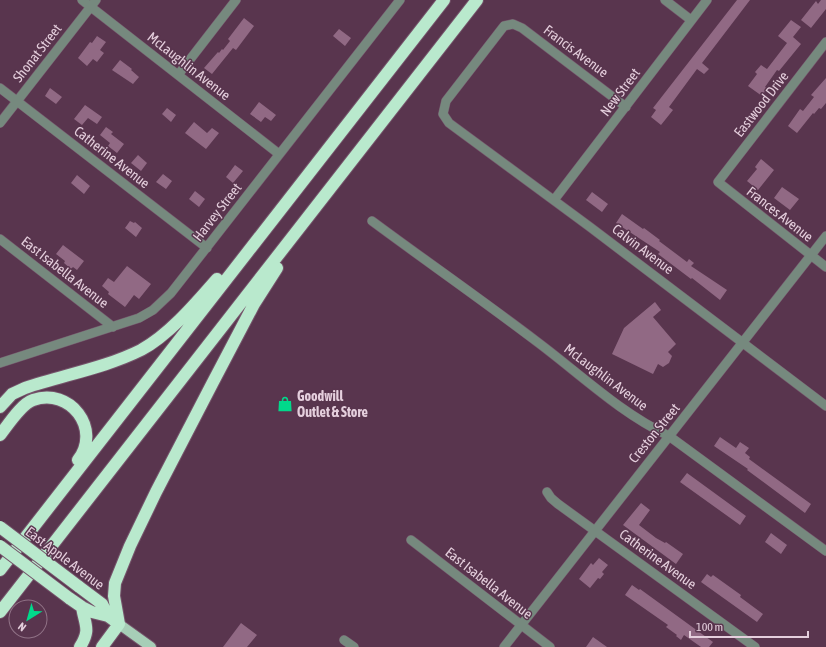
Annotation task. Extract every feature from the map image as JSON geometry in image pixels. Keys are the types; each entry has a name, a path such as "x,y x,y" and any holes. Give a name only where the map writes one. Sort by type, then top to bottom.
{"highway":[{"path":"0,570 444,0"},
{"path":"0,612 318,206 477,0"},
{"path":"0,407 12,394 25,388 112,362 142,350 170,330 197,302 265,220 297,189"},
{"path":"102,647 119,624 114,596 115,583 130,546 159,485 254,304 318,206"},
{"path":"0,435 23,407 37,399 52,398 63,400 78,412 86,428 87,437 82,456 50,496 34,527"},
{"name":"East Apple Avenue","path":"0,527 102,604 108,616"},
{"name":"East Apple Avenue","path":"0,546 82,607 92,612 108,616 119,624"},
{"path":"0,622 9,611 17,590"},
{"path":"80,647 85,639 87,626 82,607"}],"main road":[{"name":"East Apple Avenue","path":"119,624 151,647"}],"street":[{"name":"McLaughlin Avenue","path":"82,0 93,3 178,75 279,154"},
{"path":"178,75 236,0"},
{"name":"Harvey Street","path":"0,363 139,318 153,310 171,293 207,248 400,0"},
{"path":"665,0 691,20"},
{"name":"New Street","path":"554,200 707,0"},
{"name":"Shonat Street","path":"0,123 93,3"},
{"name":"Francis Avenue","path":"443,114 446,102 504,26 513,24 522,28 626,107"},
{"name":"Eastwood Drive","path":"718,182 826,42"},
{"name":"Catherine Avenue","path":"0,88 207,248"},
{"name":"Calvin Avenue","path":"443,114 449,123 744,342 826,406"},
{"name":"Frances Avenue","path":"718,182 826,267"},
{"name":"McLaughlin Avenue","path":"372,221 537,341 605,395 652,428 669,436 826,551"},
{"name":"Creston Street","path":"504,647 826,236"},
{"name":"East Isabella Avenue","path":"0,239 113,327"},
{"name":"Catherine Avenue","path":"547,492 551,498 755,647"},
{"name":"East Isabella Avenue","path":"411,540 550,647"},
{"path":"344,640 354,647"}],"building":[{"path":"737,0 750,0 702,63 709,69 704,74 697,69 669,107 673,110 661,125 651,117 656,110 653,108"},
{"path":"821,0 826,0 826,9 811,28 801,20 816,1 818,4"},
{"path":"244,18 254,26 236,50 233,48 212,74 204,68 218,52 219,53 222,49 223,50 230,41 228,39"},
{"path":"791,20 801,27 793,37 801,44 779,71 777,70 765,87 767,88 762,96 748,86 757,74 755,72 761,65 767,69 787,43 778,36"},
{"path":"339,29 351,38 345,46 333,36"},
{"path":"97,36 106,42 100,50 104,53 97,62 93,59 87,66 78,58 90,42 92,43"},
{"path":"120,60 132,69 131,70 139,77 133,84 112,70"},
{"path":"826,78 826,103 821,109 819,108 814,114 813,113 797,133 788,126 800,109 803,111 814,97 811,95"},
{"path":"50,88 62,97 56,104 45,96"},
{"path":"259,102 276,115 271,121 265,117 261,122 250,114"},
{"path":"85,105 102,117 97,124 88,118 82,125 74,119"},
{"path":"167,108 176,115 171,122 162,114"},
{"path":"194,122 207,133 212,128 219,133 206,149 185,133"},
{"path":"106,127 113,132 111,134 124,144 117,153 108,146 110,143 100,135"},
{"path":"138,155 147,163 141,171 131,163"},
{"path":"761,159 774,170 758,190 747,181 757,169 755,167"},
{"path":"235,165 243,171 233,183 226,177"},
{"path":"163,174 172,181 166,189 156,182"},
{"path":"77,175 90,186 84,194 71,183"},
{"path":"782,187 799,199 790,210 774,198"},
{"path":"195,191 205,199 199,207 189,199"},
{"path":"592,192 608,204 602,212 586,200"},
{"path":"622,214 643,229 644,228 687,262 689,259 694,263 691,266 727,290 720,300 658,254 660,252 616,223"},
{"path":"130,221 135,222 142,228 136,237 125,228"},
{"path":"63,245 84,261 77,270 73,267 71,269 64,263 65,261 56,254"},
{"path":"127,266 151,284 139,299 134,295 125,307 108,294 109,292 102,286 108,278 114,282"},
{"path":"655,302 661,310 653,317 676,344 668,352 672,356 669,363 663,367 658,364 653,374 612,354 624,328"},
{"path":"720,437 736,448 740,442 749,448 745,453 750,457 749,459 811,504 805,513 747,470 748,469 714,446"},
{"path":"687,473 746,516 740,525 680,482"},
{"path":"641,503 650,510 639,525 656,538 665,543 666,542 683,554 676,564 623,525"},
{"path":"771,533 787,545 781,554 765,542"},
{"path":"599,558 608,565 602,572 604,574 600,579 598,578 590,588 579,579 591,563 593,565"},
{"path":"707,574 711,577 713,575 741,595 740,597 763,614 757,622 701,582"},
{"path":"632,585 639,590 640,589 713,642 709,647 701,647 684,635 681,640 666,627 668,625 625,595"},
{"path":"241,623 257,635 247,647 223,647"},
{"path":"593,637 607,647 586,647"}],"place":[{"name":"Goodwill Outlet & Store","path":"285,404"}]}
